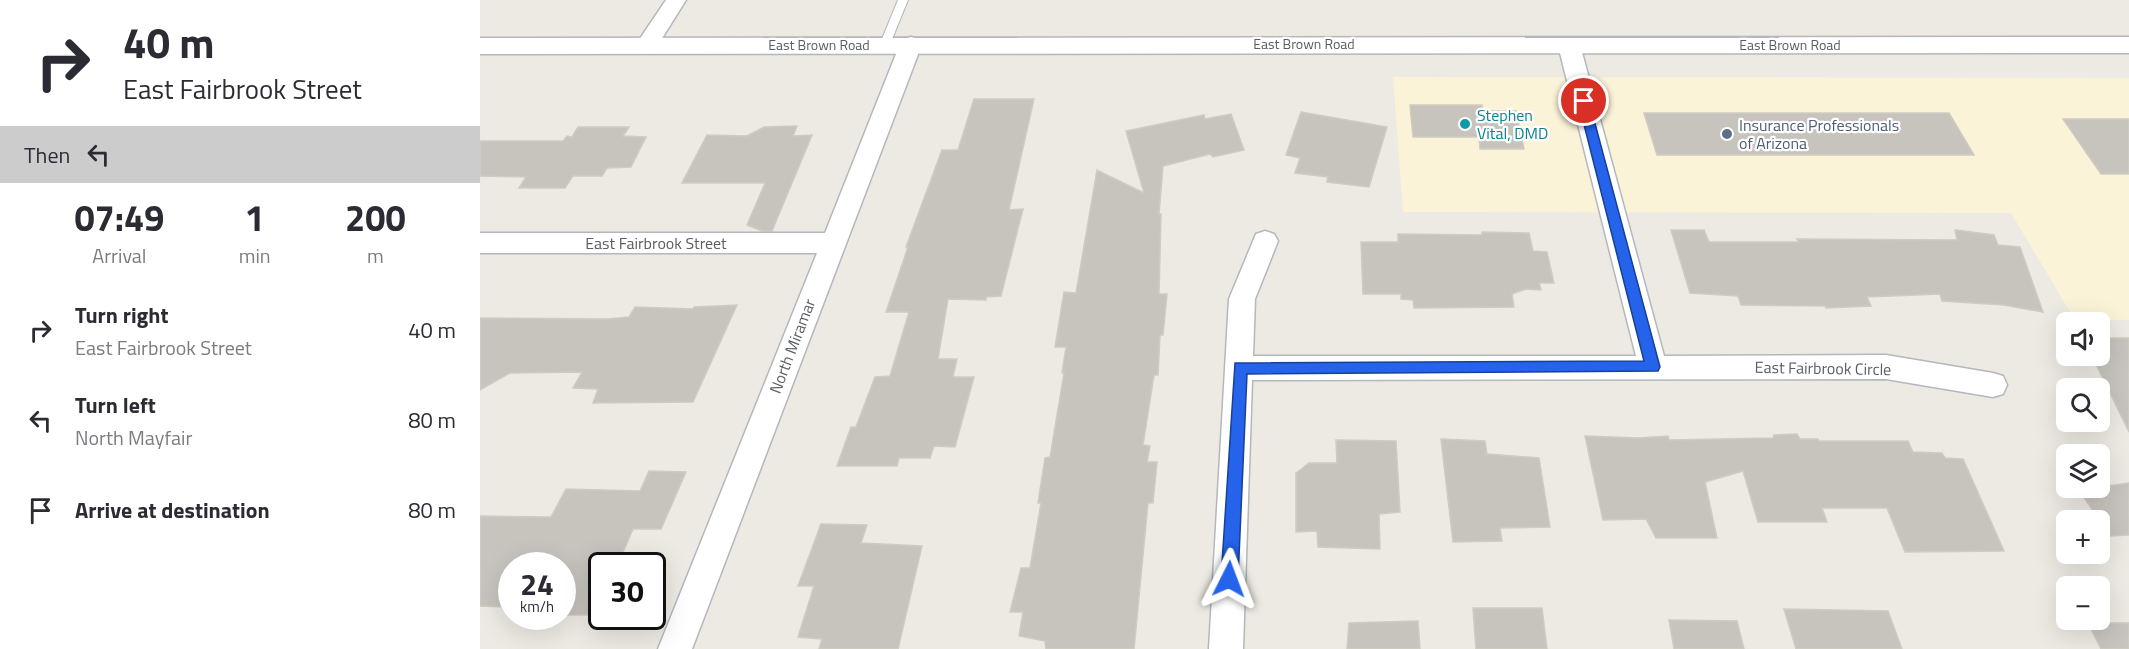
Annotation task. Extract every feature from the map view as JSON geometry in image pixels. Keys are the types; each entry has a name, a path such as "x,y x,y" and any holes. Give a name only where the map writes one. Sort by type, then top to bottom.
{"main road":[{"name":"East Brown Road","path":"480,46 2129,45"}],"street":[{"path":"646,46 676,0"},
{"name":"North Miramar","path":"675,649 832,243 898,44"},
{"path":"1240,368 1653,367 1569,45"},
{"path":"1226,649 1242,299 1265,242"},
{"name":"East Fairbrook Street","path":"480,243 832,243"},
{"name":"East Fairbrook Circle","path":"1653,367 1886,367 1993,385"}],"lane":[{"path":"898,44 903,0"}],"shaded area":[{"path":"1393,77 2129,78 2129,320 2110,320 2110,312 2070,312 2011,213 1403,212"}],"building":[{"path":"974,99 1034,99 1009,210 1023,209 1001,296 986,297 986,300 948,299 938,359 957,359 953,377 974,377 955,447 934,446 930,458 899,458 897,466 837,466 851,427 856,427 875,377 890,376 909,312 886,312 908,247 906,247 942,150 958,150"},
{"name":"Stephen Vital, DMD","path":"1410,105 1482,105 1482,111 1516,111 1524,149 1480,149 1479,137 1413,137"},
{"path":"1301,112 1387,127 1369,187 1327,182 1328,177 1295,173 1300,158 1286,155"},
{"path":"1644,113 1949,113 1974,155 1657,155"},
{"path":"1231,114 1244,150 1213,157 1210,154 1163,166 1159,214 1161,214 1159,294 1167,294 1163,335 1160,335 1158,375 1154,375 1143,445 1150,446 1147,462 1157,462 1153,503 1148,503 1134,649 1046,649 1045,641 1019,636 1023,612 1010,612 1021,568 1030,568 1041,503 1038,503 1045,458 1050,457 1064,373 1062,373 1066,347 1055,347 1064,292 1076,293 1097,170 1144,193 1126,131 1204,115 1205,119"},
{"path":"2063,119 2129,119 2129,174 2101,174"},
{"path":"797,126 793,136 812,135 772,231 762,231 747,225 765,183 682,183 707,135 747,136 764,127"},
{"path":"578,127 629,127 623,136 646,137 631,167 607,168 602,176 573,176 565,188 519,188 526,177 480,176 480,141 563,141 567,136 572,137"},
{"path":"1671,230 1704,230 1709,242 1799,242 1797,239 1957,240 1955,230 1994,235 1998,245 2020,247 2043,312 2004,305 1942,301 1940,294 1867,297 1871,306 1826,308 1825,306 1741,305 1738,296 1690,293"},
{"path":"1482,232 1529,233 1533,251 1547,252 1554,283 1539,283 1541,290 1526,289 1512,294 1514,307 1414,308 1413,300 1401,299 1401,294 1363,294 1361,242 1398,242 1398,234 1482,235"},
{"path":"737,305 693,402 593,403 598,389 573,388 582,372 510,373 480,390 480,318 608,319 629,317 635,307 693,309 694,307"},
{"path":"2110,338 2129,338 2129,432 2110,393 2110,378 2103,378 2097,366 2110,366"},
{"path":"1797,434 1800,439 1818,439 1819,441 1908,441 1913,452 1942,453 1945,458 1963,459 2004,551 1905,552 1887,508 1822,508 1827,522 1758,522 1743,471 1705,482 1717,538 1656,538 1646,519 1603,520 1585,436 1639,438 1668,436 1669,440 1773,438 1774,435"},
{"path":"1441,439 1485,441 1487,454 1539,458 1550,527 1500,528 1502,541 1453,542"},
{"path":"1336,440 1396,441 1400,512 1379,514 1380,549 1318,547 1317,531 1296,532 1296,473 1309,463 1337,463"},
{"path":"649,471 686,472 661,529 633,529 623,552 588,552 588,615 576,615 576,552 498,552 498,607 480,606 480,516 551,517 566,489 640,491"},
{"path":"2129,483 2129,535 2110,536 2110,510 2092,510 2084,498 2110,498 2110,486"},
{"path":"821,524 867,525 861,543 922,546 898,649 819,649 822,639 798,637 814,586 798,586"},
{"path":"1473,608 1542,608 1547,649 1476,649"},
{"path":"1784,609 1888,611 1902,649 1796,649"},
{"path":"1669,620 1737,621 1744,649 1674,649"},
{"path":"1418,621 1420,649 1347,649 1349,623"},
{"path":"2110,623 2129,623 2129,649 2101,649 2092,630 2110,630"}],"place":[{"name":"Stephen Vital, DMD","path":"1465,124"},
{"name":"Insurance Professionals of Arizona","path":"1727,134"}],"route":[{"path":"1229,579 1240,368 1653,367 1584,101"}]}
